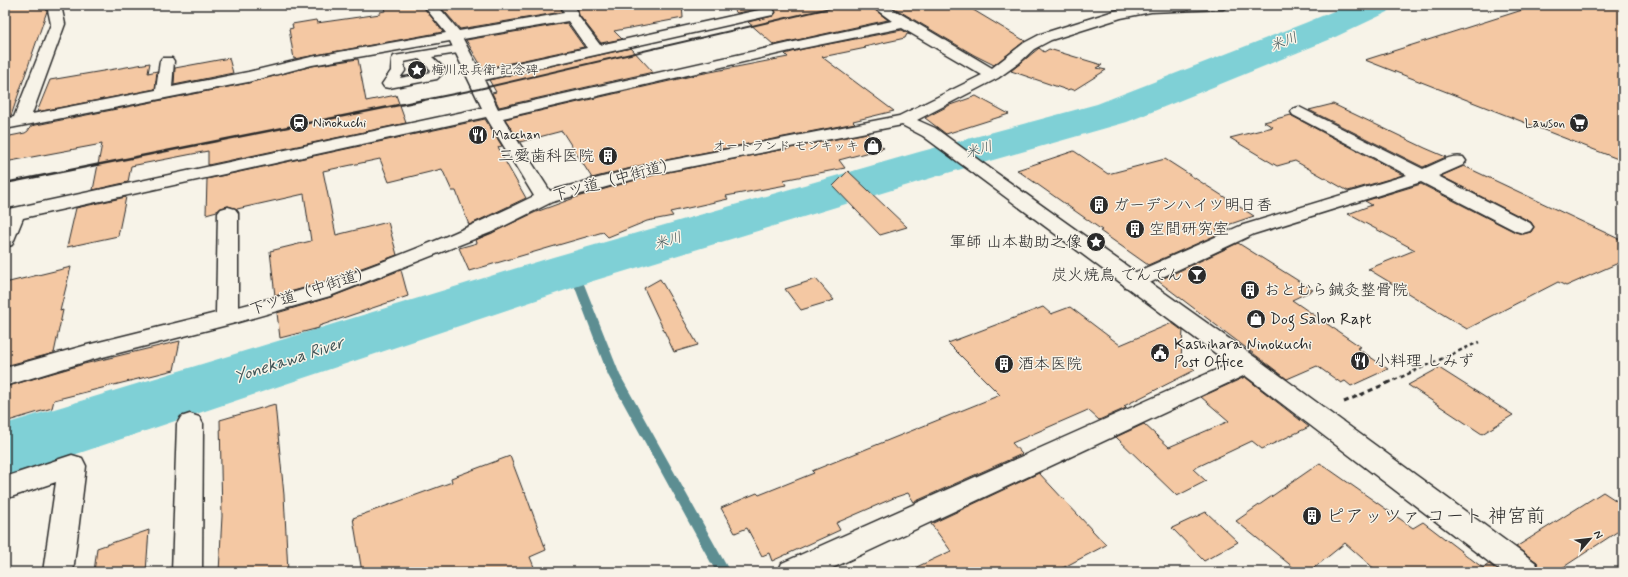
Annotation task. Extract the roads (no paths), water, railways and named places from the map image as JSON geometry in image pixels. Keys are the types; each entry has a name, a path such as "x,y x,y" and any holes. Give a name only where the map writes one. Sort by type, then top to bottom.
{"street":[{"path":"21,120 58,24 54,5"},
{"path":"430,5 458,43 492,113 545,198"},
{"path":"475,77 768,12 760,5"},
{"path":"877,5 904,23 993,74"},
{"name":"下ツ道（中街道）","path":"5,377 87,353 227,318 322,291 485,228 545,198 650,169 904,120 993,74 1014,60 1029,46 1046,37 1081,25 1119,14 1151,8 1223,5"},
{"path":"5,124 248,77 311,61 458,43 570,10 596,51"},
{"path":"5,241 10,215 492,113 904,23"},
{"path":"163,93 167,61"},
{"path":"1299,112 1523,227"},
{"path":"904,120 929,132 1247,364 1314,416 1525,572"},
{"path":"1133,282 1248,230 1422,176 1457,161"},
{"path":"227,318 228,213"},
{"path":"793,572 1247,364"},
{"path":"187,572 190,424"},
{"path":"5,488 72,466 58,572"}],"lane":[{"path":"422,55 458,43"}],"waterway":[{"name":"米川","path":"5,451 573,269 935,162 1112,113 1318,31 1376,5"},
{"path":"573,269 614,375 723,572"}],"railway":[{"path":"424,100 479,89 843,5"},
{"path":"5,183 424,100"},
{"path":"419,101 424,100"}],"place":[{"name":"梅川忠兵衛 記念碑","path":"417,70"},
{"name":"Ninokuchi","path":"299,123"},
{"name":"Lawson","path":"1579,123"},
{"name":"Macchan","path":"478,135"},
{"name":"オートランド モンキッキ","path":"873,146"},
{"name":"三愛歯科医院","path":"608,156"},
{"name":"ガーデンハイツ明日香","path":"1099,205"},
{"name":"空間研究室","path":"1135,229"},
{"name":"軍師 山本勘助之像","path":"1096,242"},
{"name":"炭火焼鳥 でんでん","path":"1197,275"},
{"name":"おとむら鍼灸整骨院","path":"1250,290"},
{"name":"Dog Salon Rapt","path":"1256,319"},
{"name":"Kashihara Ninokuchi Post Office","path":"1160,353"},
{"name":"小料理 しみず","path":"1360,361"},
{"name":"酒本医院","path":"1004,364"},
{"name":"ピアッツァ コート 神宮前","path":"1312,516"}],"water label":[{"name":"Yonekawa River","path":"289,360"}]}
